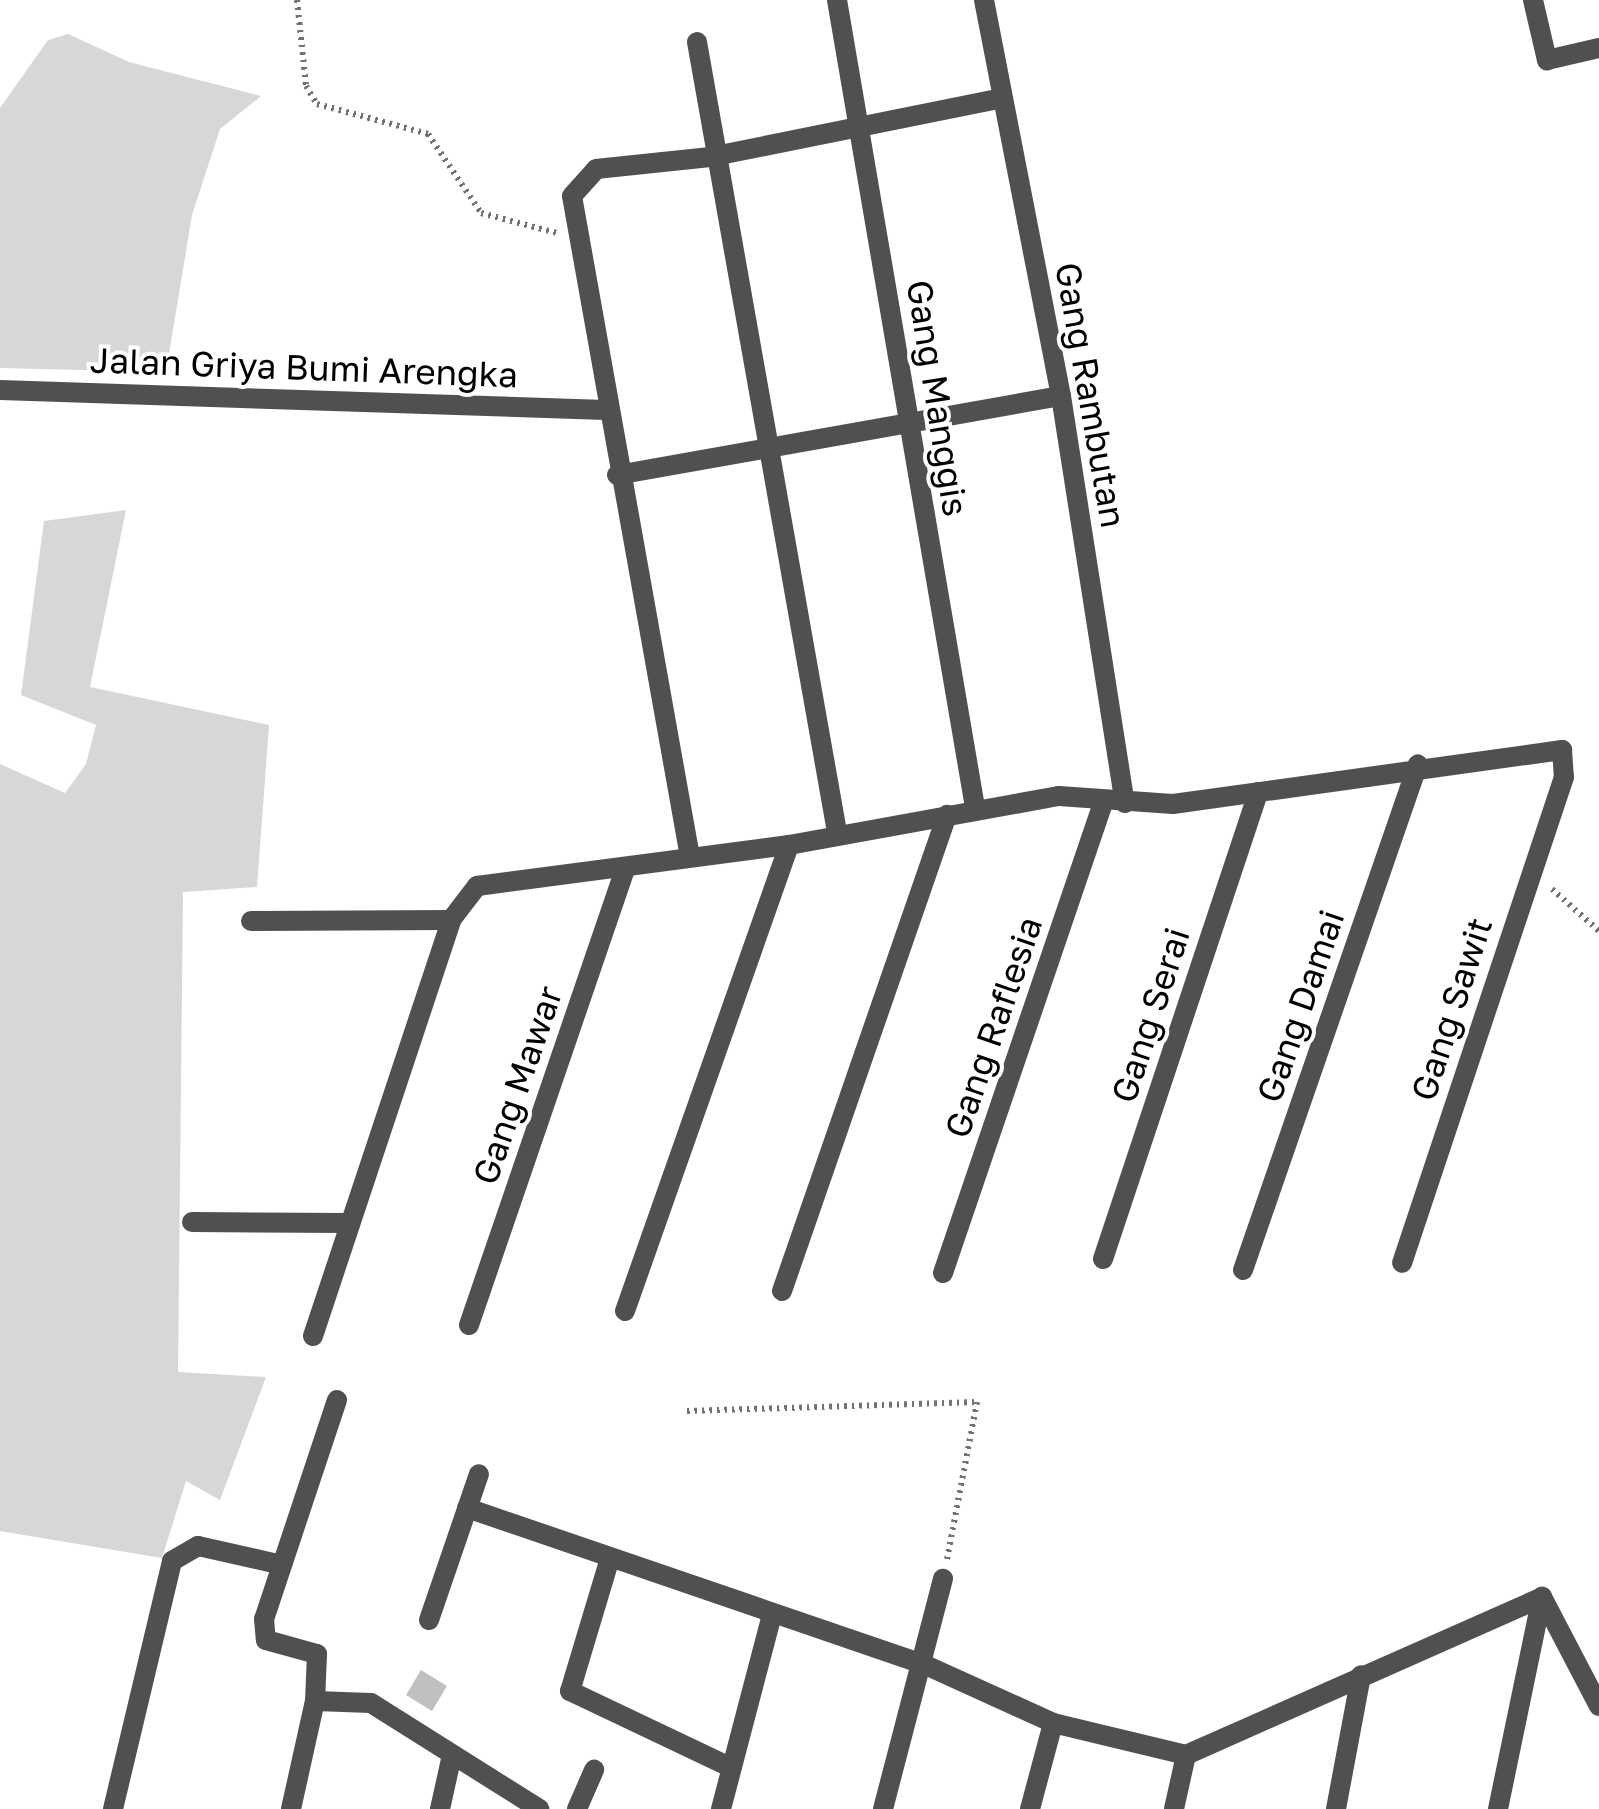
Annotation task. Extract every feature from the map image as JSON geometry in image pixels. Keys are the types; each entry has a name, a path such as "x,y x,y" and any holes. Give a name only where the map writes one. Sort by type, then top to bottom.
{"street":[{"name":"Gang Manggis","path":"837,0 975,807"},
{"name":"Gang Rambutan","path":"984,0 1060,396 1114,802"},
{"path":"1533,0 1547,60 1599,48"},
{"path":"697,42 710,157 837,832"},
{"path":"690,857 617,475 572,196 596,168 710,157 1002,98"},
{"name":"Jalan Griya Bumi Arengka","path":"0,390 606,410"},
{"path":"617,475 1060,396"},
{"name":"Gang Sawit","path":"1402,1263 1567,759 1552,748 1418,764"},
{"path":"313,1336 451,920 476,886 789,846 837,832 947,816 975,807 1258,792 1418,764"},
{"name":"Gang Damai","path":"1244,1270 1418,764"},
{"name":"Gang Serai","path":"1103,1259 1258,792"},
{"name":"Gang Raflesia","path":"943,1274 1114,802"},
{"path":"782,1290 947,816"},
{"path":"625,1310 789,846"},
{"name":"Gang Mawar","path":"469,1325 626,867"},
{"path":"251,921 451,920"},
{"path":"192,1222 349,1223"},
{"path":"292,1809 316,1701 317,1654 278,1649 263,1632 337,1400"},
{"path":"429,1620 479,1474"},
{"path":"467,1508 921,1662 1053,1722 1186,1755 1542,1597"},
{"path":"113,1809 172,1560 198,1546 282,1565"},
{"path":"610,1558 570,1690 730,1767"},
{"path":"883,1809 943,1580"},
{"path":"1542,1597 1599,1706"},
{"path":"1498,1809 1542,1597"},
{"path":"721,1809 772,1614"},
{"path":"1336,1809 1361,1675"},
{"path":"316,1701 371,1703 538,1809"},
{"path":"1030,1809 1053,1722"},
{"path":"440,1809 452,1755"},
{"path":"1174,1809 1186,1755"},
{"path":"577,1809 594,1770"}],"path":[{"path":"297,0 306,86 317,104 428,134 495,222 578,234"},
{"path":"1531,870 1599,932"},
{"path":"687,1410 977,1402 943,1580"}],"shaded area":[{"path":"68,34 129,62 261,96 220,129 192,215 166,372 0,368 0,108 48,40"},
{"path":"126,510 90,687 269,725 257,887 183,892 178,1372 266,1377 220,1500 186,1481 162,1558 0,1531 0,764 65,793 86,764 96,725 21,695 44,521"}],"building":[{"path":"421,1670 447,1686 432,1711 406,1695"}]}
